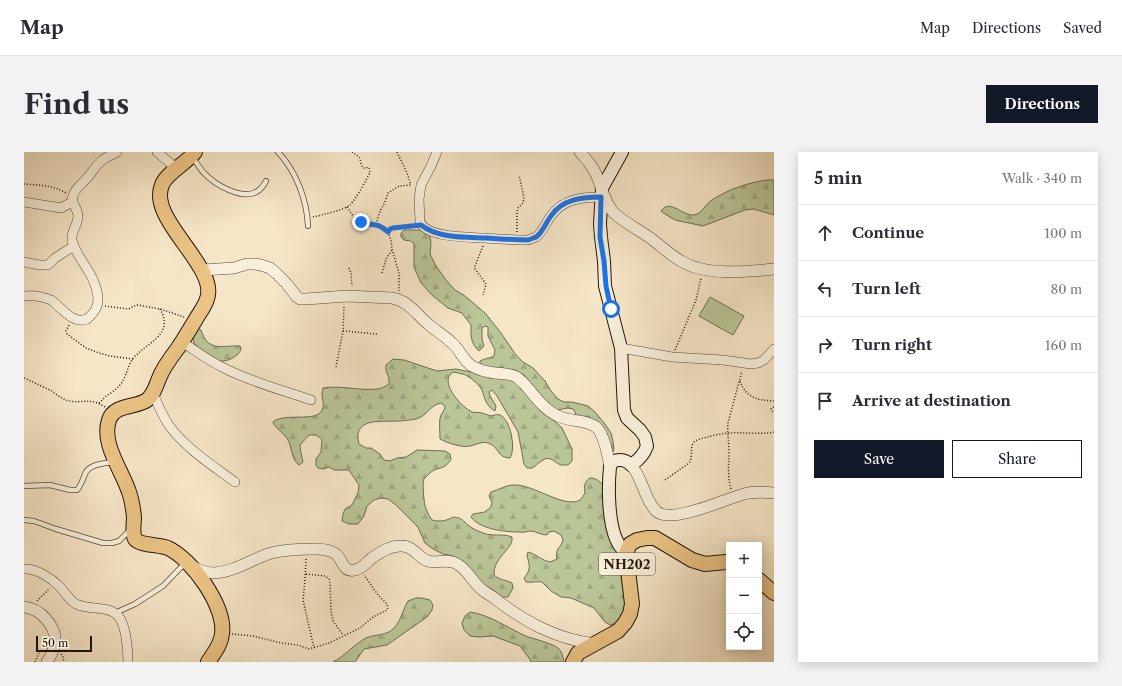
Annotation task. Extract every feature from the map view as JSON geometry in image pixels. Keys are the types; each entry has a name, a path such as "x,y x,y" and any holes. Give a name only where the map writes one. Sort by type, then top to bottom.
{"main road":[{"path":"622,152 602,193 600,237 606,286 620,348 624,410 627,418 640,430 647,446 641,457 631,465 623,460 616,460 612,462 610,467 610,507 613,526 616,540 626,553"},
{"path":"194,154 168,176 162,184 160,202 170,222 203,270 208,296 202,310 162,371 153,393 147,400 112,413 109,420 108,436 113,457 128,487 131,497 133,505 135,540 138,542 168,548 177,553 188,564 206,587 216,604 220,615 222,634 216,651 208,662"},
{"name":"NH202","path":"573,662 578,653 618,631 630,614 632,604 626,553 630,544 637,540 655,538 692,560 705,564 726,563"},
{"path":"762,583 774,593"}],"street":[{"path":"24,202 61,208 72,200 74,193 99,162 117,152"},
{"path":"157,152 177,169"},
{"path":"437,152 432,166 421,185 419,219 421,225 425,228 442,234 528,240 536,237 552,214 561,206 569,201 602,193"},
{"path":"580,152 592,166 602,193 614,213 682,262 703,269 725,271 757,271 774,269"},
{"path":"24,296 33,295 51,300 74,319 80,320 87,319 97,308 97,291 74,246 72,239 78,217 72,200"},
{"path":"24,262 48,265 55,258 74,246"},
{"path":"203,270 234,268 247,264 261,265 270,268 277,274 300,299 348,296 399,299 412,308 428,325 453,343 471,366 482,371 507,374 516,377 541,404 556,415 565,419 577,420 596,427 607,450 610,467"},
{"path":"182,342 203,357 224,368 311,400"},
{"path":"620,348 672,357 723,360 744,364 758,363 764,360 774,349"},
{"path":"153,393 168,424 180,438 197,454 236,482"},
{"path":"631,465 638,476 651,505 656,511 664,515 680,515 699,510 734,497 755,492 774,493"},
{"path":"188,564 203,572 215,573 229,570 261,556 286,550 327,550 337,555 344,567 350,571 356,570 372,558 389,549 402,546 410,547 427,561 447,561 457,563 480,588 509,610 526,620 568,639 595,644"},
{"path":"24,569 39,572 55,583 70,600 76,604 104,609 115,613 120,617 126,636 128,662"},
{"path":"27,608 42,614 55,633 54,649 47,662"}],"lane":[{"path":"278,152 294,174 303,198 308,226"},
{"path":"194,154 204,173 215,183 226,189 244,194 255,192 263,187 266,181"},
{"path":"24,486 50,485 70,490 77,490 89,469 94,466 115,462"},
{"path":"24,520 34,521 103,543 112,543 119,540 134,526"},
{"path":"115,613 135,604 163,586 188,564"}],"path":[{"path":"307,218 347,207 353,201 370,172 370,168 363,168 358,155 352,152"},
{"path":"397,152 411,185"},
{"path":"518,240 517,212 518,208 523,203 524,198 519,174"},
{"path":"24,184 44,185 55,188 62,191 72,200"},
{"path":"376,224 388,193 398,186 421,185"},
{"path":"347,207 355,219 367,224 376,224 388,232 399,273 399,299"},
{"path":"388,232 393,228 421,225"},
{"path":"483,295 486,284 475,269 475,266 482,250 484,238"},
{"path":"382,273 386,259 392,249"},
{"path":"336,367 348,296 352,283 350,268"},
{"path":"672,357 696,300 703,269"},
{"path":"97,305 128,309 134,305 138,305 160,309 195,321"},
{"path":"99,403 110,393 116,390 126,376 133,360 139,352 155,341 160,334 165,320 164,314 160,309"},
{"path":"74,319 66,330 67,334 86,348 110,356 133,360"},
{"path":"343,331 377,334"},
{"path":"734,497 728,477 728,423 744,364"},
{"path":"24,378 67,400 79,402 94,401 112,413"},
{"path":"740,381 743,390 748,395 756,399 774,401"},
{"path":"774,407 771,409 774,414"},
{"path":"665,480 688,463 692,455 692,444 702,438 728,432 766,434 774,432"},
{"path":"306,550 306,574 303,600 314,648"},
{"path":"222,634 253,636 281,643 298,645 309,649 329,643 344,636 360,628 372,617 387,610 388,608 387,604 378,595 359,568"},
{"path":"306,574 325,576 328,578 330,583 331,611 333,621 344,636"},
{"path":"27,608 55,583"},
{"path":"35,662 39,653"}],"green space":[{"path":"774,180 774,215 754,209 745,210 703,226 675,220 661,211 668,206 690,215 694,215 700,212 718,196 745,185"},
{"path":"404,230 420,230 427,233 431,242 430,254 446,280 455,290 465,296 485,313 516,355 523,362 533,368 558,399 564,402 572,402 588,406 595,412 611,433 614,450 613,452 592,419 588,416 576,416 573,409 568,408 557,410 545,400 524,375 515,370 489,368 480,365 480,361 494,356 495,350 488,336 488,327 485,326 482,328 482,339 484,346 479,351 474,345 471,336 471,325 462,313 448,308 433,296 421,283 414,267 414,244 411,241 404,240 401,237 401,233"},
{"path":"710,297 744,316 733,335 699,316"},
{"path":"197,329 201,330 208,343 221,347 240,346 240,352 236,356 226,361 214,359 202,351 194,343 193,334"},
{"path":"393,359 404,360 437,371 456,369 515,381 562,428 572,449 572,461 568,465 561,465 548,458 532,468 527,468 524,464 518,432 497,396 492,390 489,392 496,406 495,411 488,405 481,388 471,378 453,372 449,376 448,381 453,394 462,405 472,412 491,416 500,415 504,418 510,428 513,448 510,458 500,454 492,445 488,443 484,442 470,446 459,446 440,439 440,418 445,406 441,403 433,406 424,415 416,419 369,423 360,429 358,435 359,444 366,448 371,448 380,454 384,460 390,461 397,458 406,457 417,450 445,451 450,454 451,459 444,467 431,472 424,479 425,506 432,520 443,521 456,517 472,528 483,533 512,537 510,545 497,563 494,575 500,579 512,583 513,588 508,597 502,597 479,581 461,561 453,556 443,554 433,549 425,543 418,527 388,499 381,498 374,500 367,506 364,516 358,524 349,524 342,521 345,509 352,505 358,493 359,485 349,470 334,470 329,467 323,469 318,468 316,465 316,459 321,452 322,439 316,435 309,435 300,445 303,462 299,465 294,458 289,442 273,422 278,419 307,417 319,414 323,406 323,388 382,388 389,384 386,365"},
{"path":"590,478 596,479 603,485 616,549 620,557 626,610 617,623 610,625 605,622 594,608 571,598 561,597 551,591 542,582 526,582 524,578 529,567 527,556 528,552 550,562 557,559 557,550 563,540 561,535 554,531 549,532 547,535 543,535 532,531 521,532 493,529 480,524 471,517 473,514 485,512 491,507 492,502 489,496 491,492 511,485 530,488 558,499 574,502 580,500 585,493 586,483"},
{"path":"416,598 430,600 433,605 432,610 427,617 387,645 364,649 355,662 333,662 366,638 391,631 398,622 408,601"},
{"path":"470,612 485,616 528,637 556,646 562,654 564,662 531,662 520,646 493,636 470,636 464,630 462,623 465,616"}],"route":[{"path":"361,222 376,224 388,232 388,230 393,228 421,225 433,232 452,236 528,240 536,237 552,214 569,201 579,198 601,197 600,237 606,275 607,296 611,309"}]}
